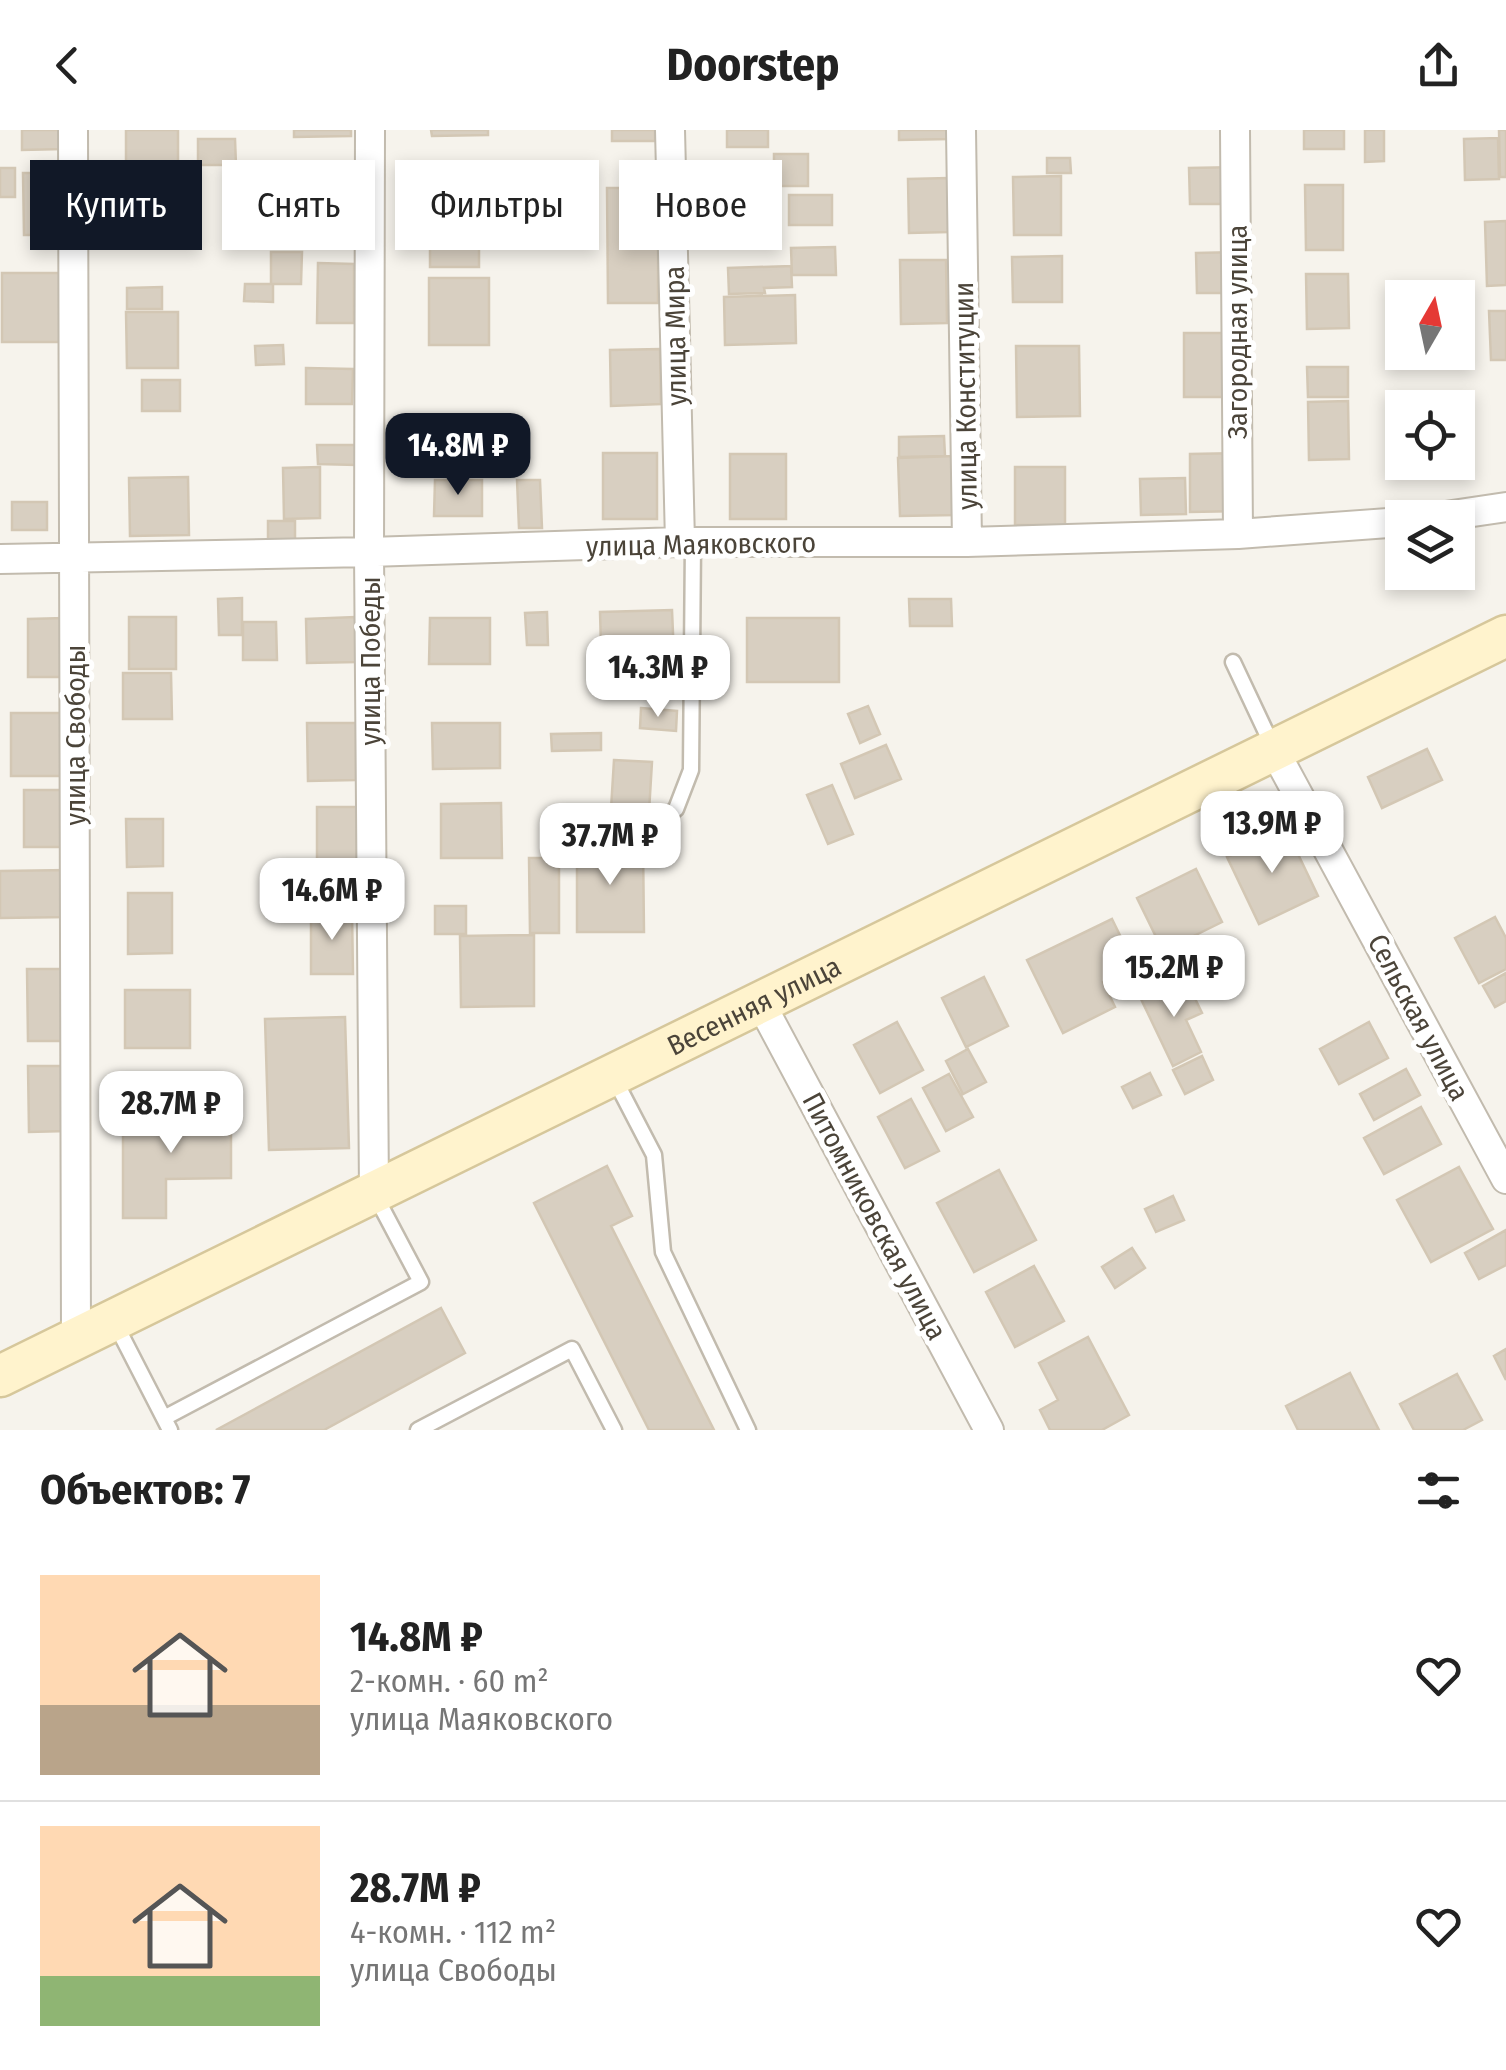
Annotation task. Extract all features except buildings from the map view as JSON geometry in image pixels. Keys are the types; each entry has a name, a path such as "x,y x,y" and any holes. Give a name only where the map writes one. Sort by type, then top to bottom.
{"street":[{"name":"улица Свободы","path":"73,130 76,1339"},
{"name":"улица Победы","path":"370,130 368,552 374,1192"},
{"name":"улица Мира","path":"670,130 686,542"},
{"name":"улица Конституции","path":"961,130 967,542"},
{"name":"Загородная улица","path":"1235,130 1238,534"},
{"path":"1475,512 1506,507"},
{"name":"улица Маяковского","path":"0,559 686,542 967,542 1238,534 1385,523"},
{"name":"Весенняя улица","path":"0,1376 1506,636"},
{"name":"Сельская улица","path":"1274,750 1506,1179"},
{"name":"Питомниковская улица","path":"760,1002 989,1430"}],"lane":[{"path":"650,828 676,809 691,770 686,542"},
{"path":"1232,662 1274,750"},
{"path":"612,1075 654,1155 663,1252 748,1430"},
{"path":"114,1320 167,1424 421,1282 374,1192"},
{"path":"418,1430 572,1349 614,1430"}]}
